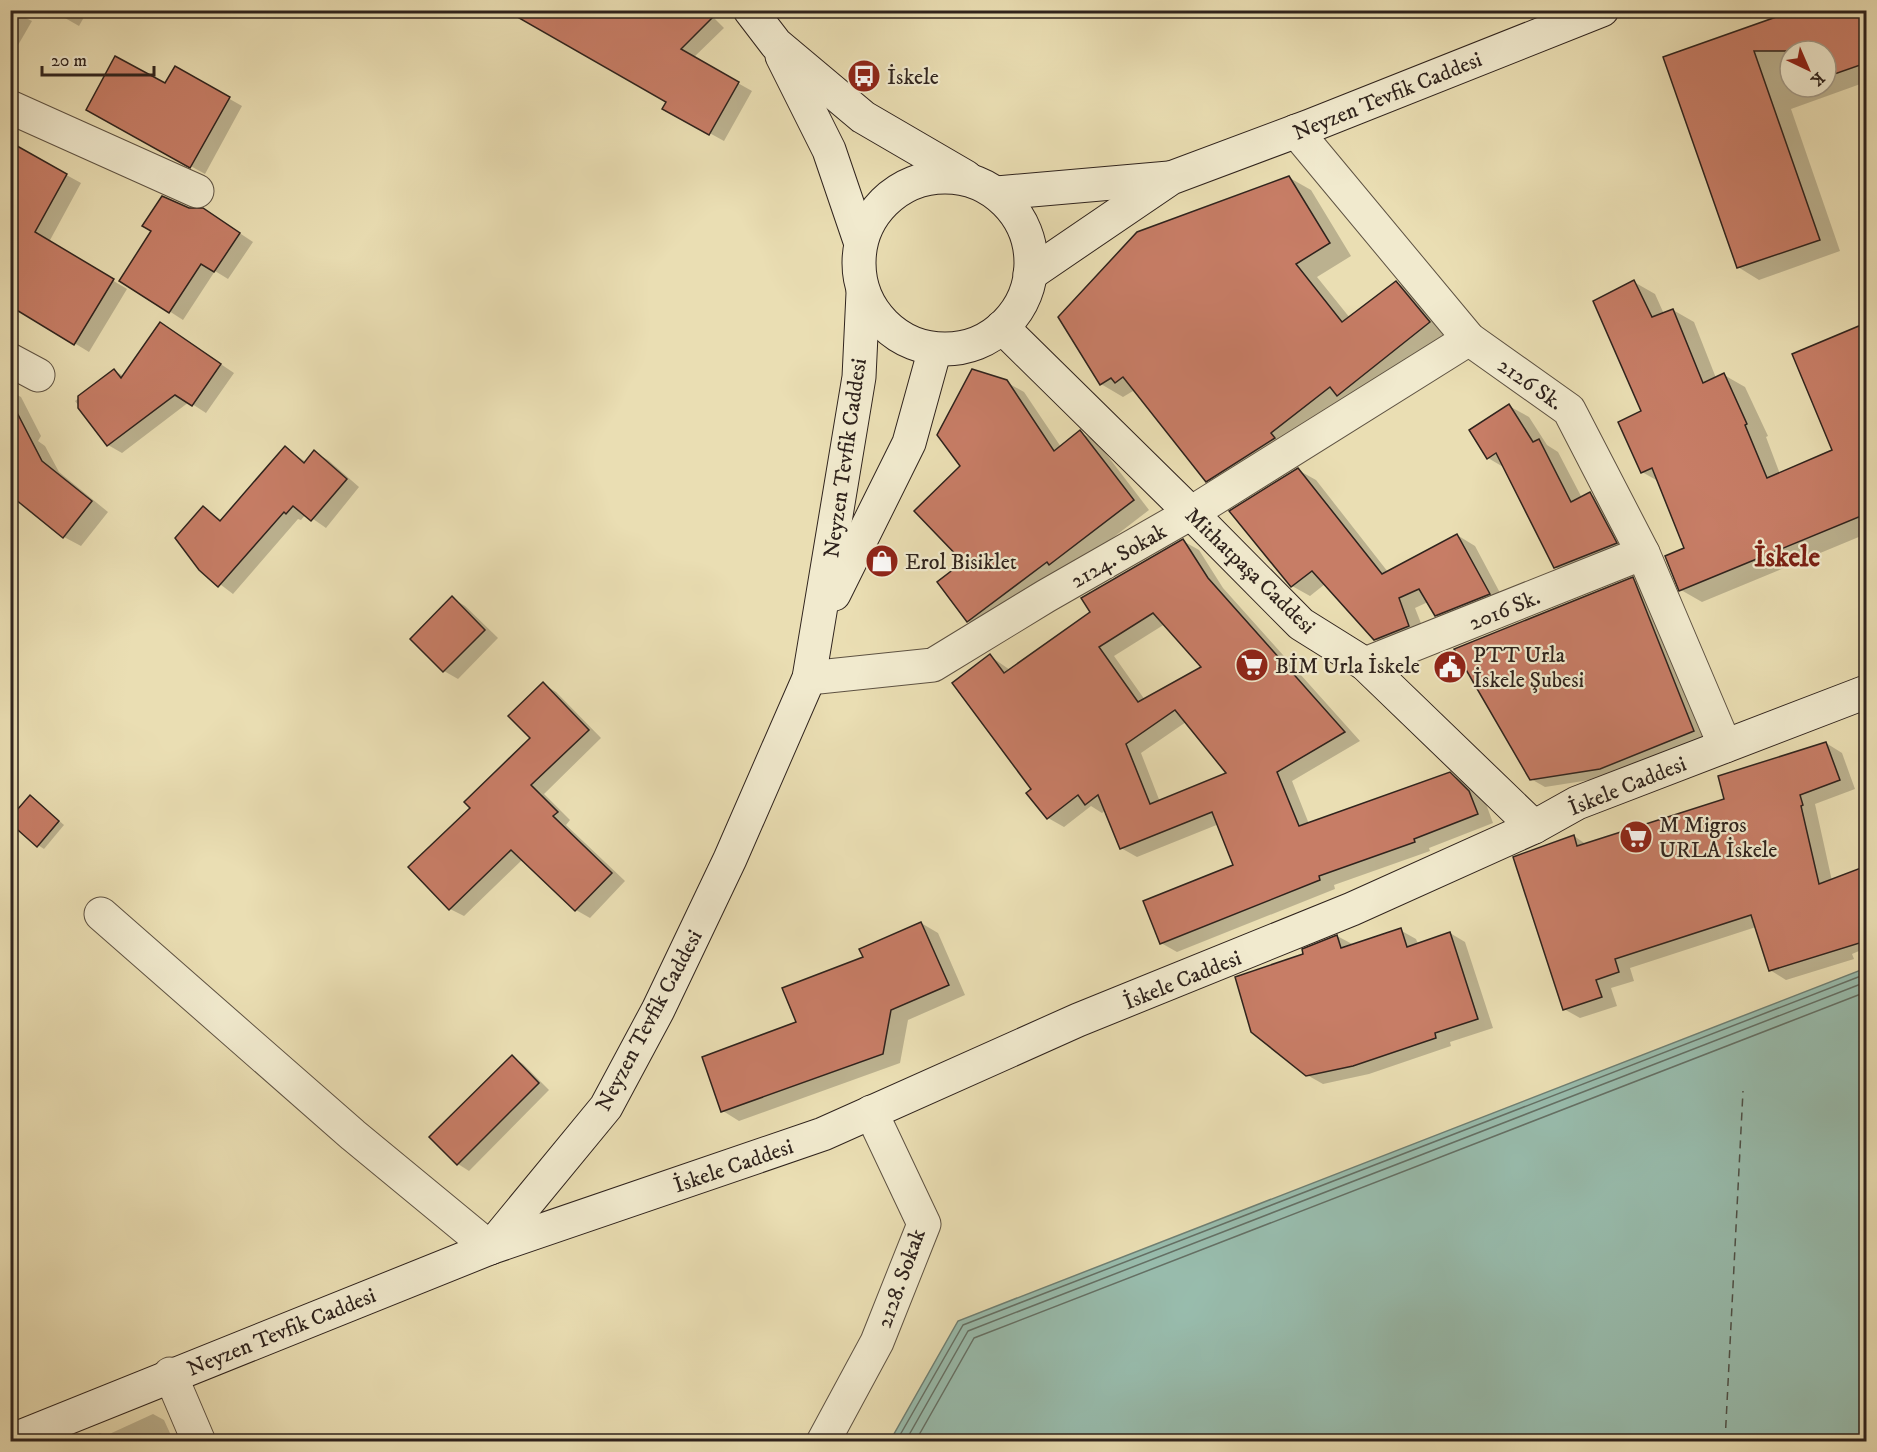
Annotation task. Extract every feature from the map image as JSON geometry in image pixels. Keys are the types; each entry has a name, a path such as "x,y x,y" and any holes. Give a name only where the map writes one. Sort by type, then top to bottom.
{"street":[{"path":"750,10 776,44 829,150 860,242"},
{"name":"Neyzen Tevfik Caddesi","path":"1171,178 1602,10"},
{"path":"776,44 863,117 983,186 1013,209 1024,229 1030,251 1030,274 1016,312 1002,327 982,341 959,348 935,349 912,343 891,331 874,314 863,293 858,270 860,242 872,216 891,195 915,181 943,176 983,186 1171,178"},
{"path":"10,107 197,191"},
{"name":"2126 Sk.","path":"1296,131 1469,339 1569,410 1643,553 1725,746"},
{"path":"1030,274 1171,178"},
{"name":"Neyzen Tevfik Caddesi","path":"10,1441 170,1374 490,1248 606,1107 658,1010 730,859 809,678 859,377 863,293"},
{"name":"Mithatpaşa Caddesi","path":"1002,327 1300,624 1365,664 1534,827"},
{"name":"2124. Sokak","path":"809,678 933,665 1046,596 1191,513 1469,339"},
{"name":"Neyzen Tevfik Caddesi","path":"820,622 909,443 935,349"},
{"name":"2016 Sk.","path":"1365,664 1643,553"},
{"name":"İskele Caddesi","path":"490,1248 812,1138 1078,1020 1341,913 1534,827 1577,803 1866,692"},
{"path":"101,914 353,1135 490,1248"},
{"name":"2128. Sokak","path":"823,1442 877,1342 924,1224 871,1112"},
{"path":"170,1374 199,1442"}],"water":[{"path":"1866,968 1866,1441 890,1441 958,1321"}],"building":[{"path":"505,10 720,10 681,49 739,82 709,135 662,109 666,102"},
{"path":"1796,10 1866,10 1866,63 1838,73 1838,39 1778,39 1778,51 1754,51 1820,240 1737,268 1663,57"},
{"path":"115,56 165,83 175,66 230,97 190,168 86,110"},
{"path":"10,142 67,174 35,232 114,279 74,345 10,306"},
{"path":"1289,176 1330,243 1296,264 1342,322 1396,281 1430,322 1337,396 1330,387 1271,433 1275,438 1206,482 1123,377 1115,383 1111,378 1100,385 1058,317 1137,232"},
{"path":"162,196 189,208 203,208 240,233 214,272 201,264 169,313 119,281 151,231 142,226"},
{"path":"1634,280 1652,317 1673,309 1703,383 1724,373 1747,424 1745,425 1767,478 1832,450 1792,354 1866,323 1866,514 1679,591 1665,556 1684,548 1652,468 1641,473 1618,422 1641,411 1593,301"},
{"path":"160,322 221,364 192,406 175,395 107,446 78,408 78,396 114,369 121,378"},
{"path":"972,369 1007,380 1054,451 1080,430 1134,500 1049,565 1047,562 967,622 937,582 963,562 914,511 960,466 937,435"},
{"path":"10,399 42,461 92,501 63,538 10,495"},
{"path":"1509,404 1533,442 1539,439 1571,502 1590,492 1617,543 1554,568 1496,453 1487,459 1469,430"},
{"path":"285,446 304,463 314,450 347,479 311,521 293,506 286,514 284,512 218,587 199,570 175,538 203,506 220,521"},
{"path":"1298,468 1382,574 1457,534 1490,594 1435,616 1419,589 1399,598 1409,626 1374,640 1312,571 1291,587 1229,511"},
{"path":"1183,539 1208,578 1345,732 1277,772 1299,826 1450,772 1469,791 1478,814 1414,839 1415,842 1319,876 1320,880 1160,944 1143,901 1233,865 1212,812 1120,849 1098,795 1085,805 1078,795 1047,819 1026,793 1031,789 952,683 990,654 1004,673 1090,612 1081,598","holes":["1153,613 1201,667 1138,702 1099,647","1175,710 1226,773 1150,804 1126,744"]},
{"path":"1633,577 1694,731 1600,769 1530,780 1454,649"},
{"path":"452,596 485,630 443,672 410,639"},
{"path":"543,682 589,730 531,785 558,812 553,816 612,873 575,911 511,850 449,910 408,867 470,808 464,802 530,738 508,716"},
{"path":"1826,742 1840,780 1800,795 1803,805 1801,806 1819,884 1866,866 1866,941 1769,971 1751,915 1615,959 1619,972 1596,980 1602,997 1563,1010 1513,857 1574,835 1577,846 1724,799 1718,776"},
{"path":"30,795 59,821 37,847 10,823 10,818"},
{"path":"921,922 949,985 891,1010 883,1054 721,1112 702,1057 796,1022 782,988 863,957 859,949"},
{"path":"1401,928 1407,947 1450,932 1478,1019 1435,1033 1436,1038 1353,1066 1306,1076 1251,1032 1235,977 1303,954 1302,949 1337,935 1341,948"},
{"path":"512,1055 539,1083 457,1165 429,1137"}],"ferry route":[{"path":"1725,1442 1743,1091"}],"place":[{"name":"İskele","path":"864,76"},
{"name":"Erol Bisiklet","path":"882,561"},
{"name":"BİM Urla İskele","path":"1252,665"},
{"name":"PTT Urla İskele Şubesi","path":"1450,667"},
{"name":"M Migros URLA İskele","path":"1636,837"}],"district":[{"name":"İskele","path":"1787,556"}]}
